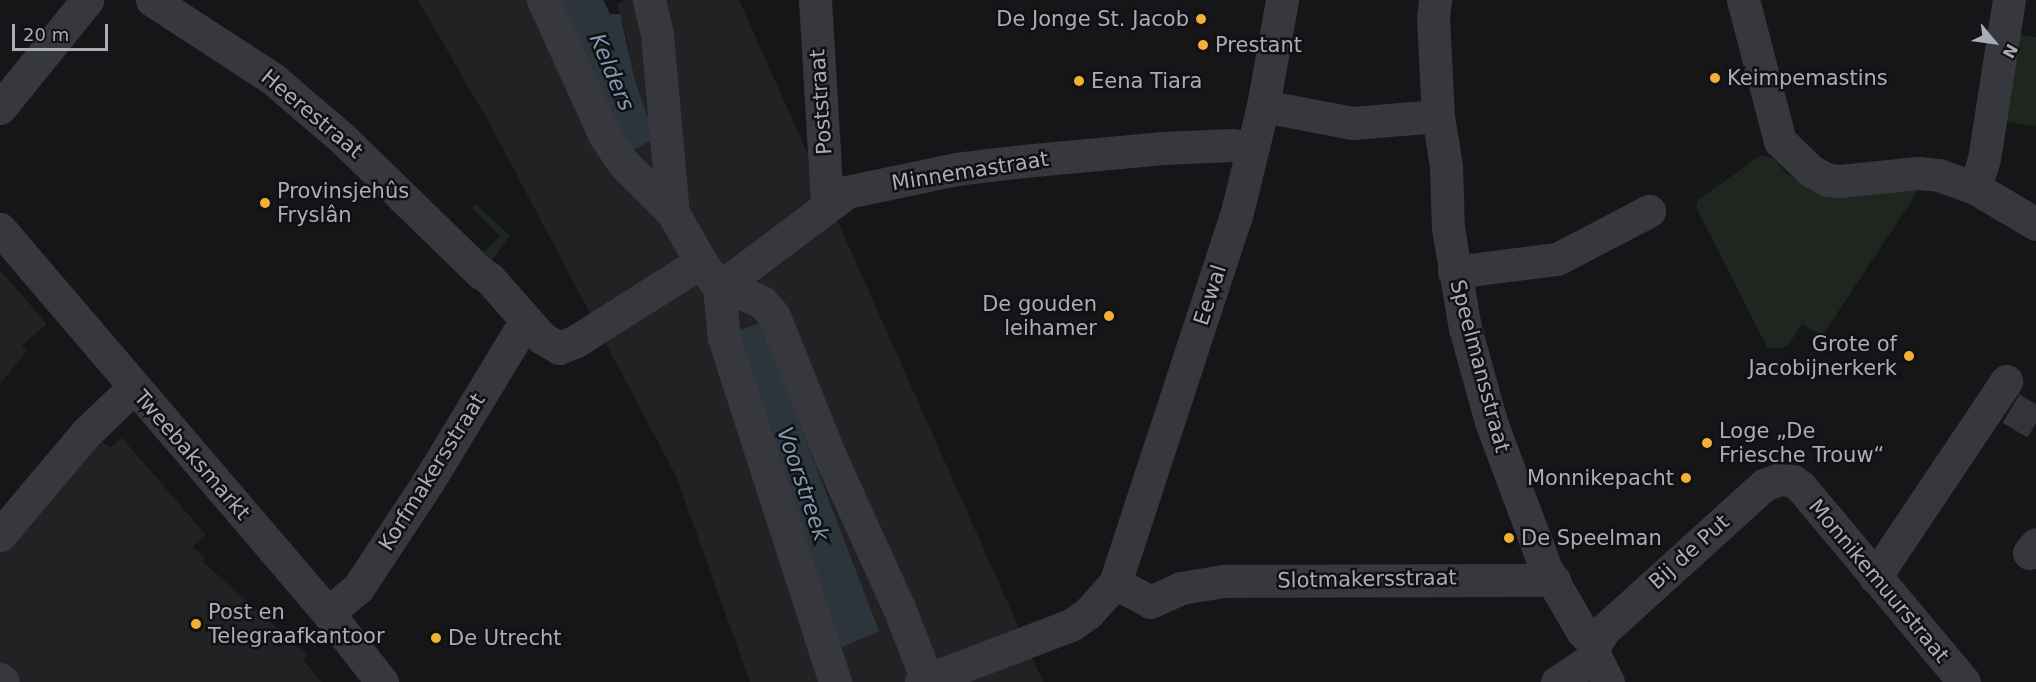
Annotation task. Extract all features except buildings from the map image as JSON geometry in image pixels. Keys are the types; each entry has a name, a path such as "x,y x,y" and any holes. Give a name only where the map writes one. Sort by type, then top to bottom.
{"street":[{"path":"0,108 87,0"},
{"name":"Heerestraat","path":"152,0 273,79 335,132 481,273 489,278 512,301 525,322 542,338 559,348 710,275"},
{"path":"543,0 605,136 623,163 673,213 710,275 724,338 835,682"},
{"path":"649,0 657,35 673,213"},
{"name":"Poststraat","path":"815,0 827,204"},
{"name":"Eewal","path":"1115,583 1236,216 1263,106 1282,0"},
{"name":"Speelmansstraat","path":"1435,0 1433,18 1438,116 1446,166 1448,228 1465,328 1491,422 1546,569 1554,580"},
{"path":"1743,0 1749,31 1780,141 1811,171 1828,180 1854,181 1918,173 1939,175 1975,188 2036,224"},
{"path":"1975,188 1984,159 2008,11"},
{"path":"1263,106 1352,123 1438,116"},
{"name":"Minnemastraat","path":"710,275 846,192 956,170 1023,160 1164,148 1232,145 1253,148"},
{"path":"1454,272 1557,259 1649,211"},
{"name":"Tweebaksmarkt","path":"0,230 328,613 382,682"},
{"path":"710,275 756,299 774,316 830,456 906,626 925,681 1071,625 1096,606 1115,583"},
{"name":"Korfmakersstraat","path":"328,613 358,588 428,482 525,322"},
{"path":"0,535 92,427 134,387"},
{"path":"1875,577 2004,396"},
{"name":"Bij de Put","path":"1557,682 1600,661 1612,622 1764,485 1780,479 1793,481"},
{"name":"Monnikemuurstraat","path":"1793,481 1802,487 1964,682"},
{"path":"1554,580 1600,661"},
{"name":"Slotmakersstraat","path":"1115,583 1150,602 1181,588 1223,581 1554,580"},
{"path":"0,679 3,682"}],"shaded area":[{"path":"418,0 559,0 636,84 617,4 625,0 739,0 1043,682 750,682 676,476 491,126"},
{"path":"2018,34 2036,37 2036,126 2004,121"},
{"path":"1761,155 1773,158 1786,173 1807,187 1842,197 1905,189 1918,191 1822,336 1802,324 1789,344 1780,349 1767,347 1696,207 1698,200"},
{"path":"475,203 510,236 490,263 482,254 500,236 474,210 472,207"},
{"path":"0,270 47,324 22,345 27,351 0,384"},
{"path":"122,438 206,535 193,547 205,558 202,561 307,655 303,660 321,682 21,682 0,663 0,550 99,441 111,447"}],"water":[{"name":"Kelders","path":"559,0 603,0 610,14 620,14 636,84 655,138 630,152"},
{"name":"Voorstreek","path":"761,323 879,631 842,647 829,618 739,336 739,330"}],"tunnel":[{"path":"2011,408 2036,423"}],"place":[{"name":"De Jonge St. Jacob","path":"1201,19"},
{"name":"Prestant","path":"1203,45"},
{"name":"Keimpemastins","path":"1715,78"},
{"name":"Eena Tiara","path":"1079,81"},
{"name":"Provinsjehûs Fryslân","path":"265,203"},
{"name":"De gouden leihamer","path":"1109,316"},
{"name":"Grote of Jacobijnerkerk","path":"1909,356"},
{"name":"Loge „De Friesche Trouw“","path":"1707,443"},
{"name":"Monnikepacht","path":"1686,478"},
{"name":"De Speelman","path":"1509,538"},
{"name":"Post en Telegraafkantoor","path":"196,624"},
{"name":"De Utrecht","path":"436,638"}]}
